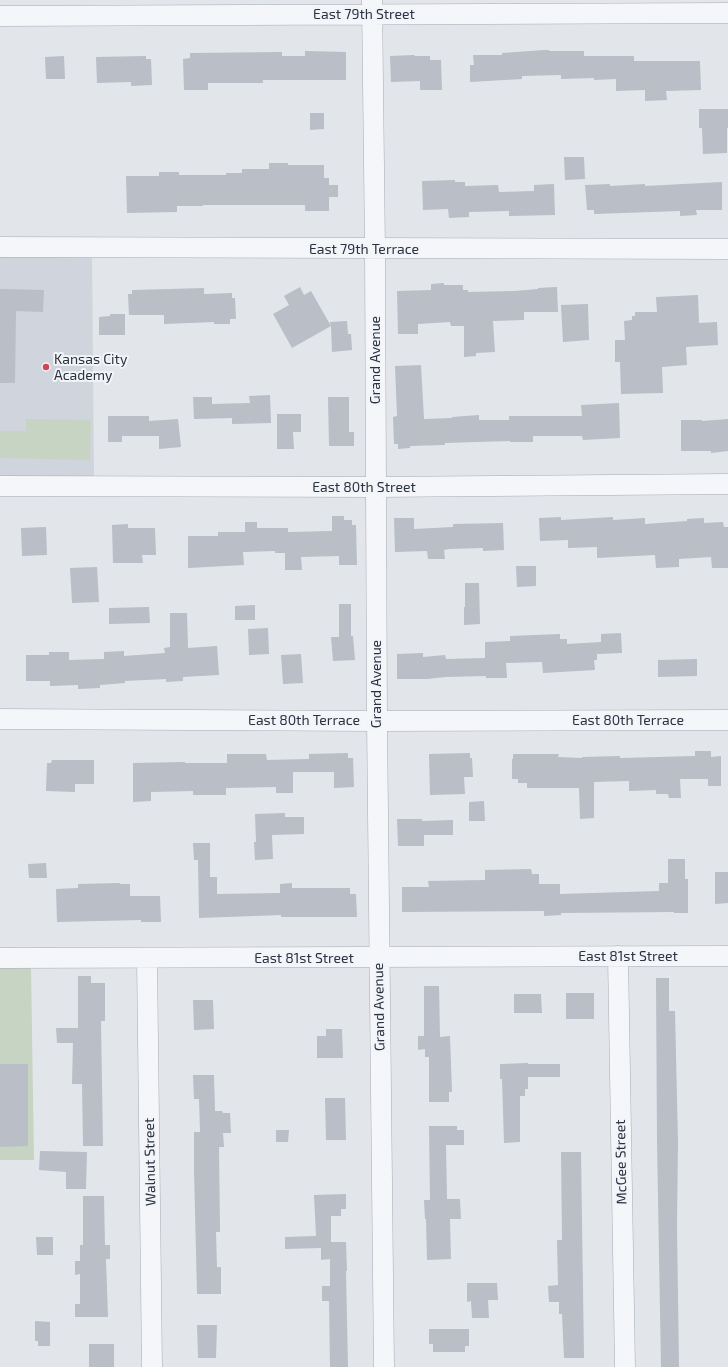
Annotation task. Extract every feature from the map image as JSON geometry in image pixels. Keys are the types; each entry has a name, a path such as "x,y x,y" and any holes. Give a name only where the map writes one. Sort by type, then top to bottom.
{"street":[{"name":"East 79th Street","path":"0,16 373,7 728,13"},
{"name":"Grand Avenue","path":"373,7 377,721 384,1367"},
{"name":"East 79th Terrace","path":"0,248 728,250"},
{"name":"East 80th Street","path":"0,486 376,487 728,484"},
{"name":"East 80th Terrace","path":"0,719 377,721 728,720"},
{"name":"McGee Street","path":"618,956 625,1367"},
{"name":"East 81st Street","path":"0,958 728,956"},
{"name":"Walnut Street","path":"147,958 152,1367"}],"shaded area":[{"name":"Kansas City Academy","path":"0,252 92,252 94,482 0,481"}],"green space":[{"path":"26,419 91,420 90,460 0,458 0,431 26,431"},
{"path":"0,967 31,967 34,1160 0,1160"}],"building":[{"path":"544,50 584,51 584,56 634,56 634,61 700,61 701,90 666,91 667,100 645,101 645,90 616,91 616,79 561,79 561,75 522,76 522,79 470,82 470,65 474,65 473,55 502,55 502,53"},
{"path":"305,51 346,52 346,80 263,80 263,83 208,83 208,90 184,90 183,59 190,58 190,53 282,52 282,56 305,56"},
{"path":"64,56 65,79 46,79 45,57"},
{"path":"146,56 146,59 151,59 152,85 131,86 131,82 97,83 96,57"},
{"path":"390,56 430,56 430,60 441,60 442,90 420,90 420,81 391,82"},
{"path":"699,109 728,109 727,153 703,154 702,128 699,128"},
{"path":"310,113 324,113 324,129 310,130"},
{"path":"564,157 584,157 585,179 565,180"},
{"path":"269,163 288,163 288,165 324,165 324,178 329,178 329,185 338,185 338,197 329,197 329,211 305,211 305,205 203,205 177,206 177,212 127,213 126,176 159,176 159,172 179,172 179,175 226,175 226,173 242,173 242,169 269,169"},
{"path":"455,180 455,182 465,182 465,186 498,185 499,192 534,191 534,185 554,184 555,215 509,216 509,211 469,212 469,217 449,218 448,209 423,210 422,181"},
{"path":"722,182 722,210 696,210 697,215 680,216 680,211 594,214 594,210 587,210 585,185 610,184 610,186 645,184 645,186"},
{"path":"444,283 444,285 463,285 463,290 468,290 468,292 514,291 557,287 558,312 524,312 524,320 493,321 495,352 476,353 476,356 464,357 464,326 451,326 450,322 418,324 418,334 398,334 397,291 431,290 431,284"},
{"path":"300,287 304,295 311,291 331,326 292,348 273,314 289,305 284,296"},
{"path":"204,288 204,294 232,293 232,298 235,298 236,319 230,319 230,324 214,324 214,322 164,324 164,315 129,315 128,294 132,294 132,290"},
{"path":"0,289 44,290 43,312 16,311 15,383 0,383"},
{"path":"698,295 699,323 717,322 718,345 686,347 687,365 662,367 663,393 621,394 620,362 615,362 615,340 625,340 624,321 632,320 632,316 635,316 635,312 657,312 656,297"},
{"path":"588,304 589,340 563,342 561,305"},
{"path":"110,314 125,314 125,335 99,335 99,317 110,316"},
{"path":"347,321 348,334 351,334 352,350 332,352 330,322"},
{"path":"421,365 424,419 479,415 479,420 509,420 509,416 582,416 581,405 619,403 620,438 583,440 582,436 533,436 533,442 510,441 445,443 445,445 410,446 410,448 398,449 398,444 394,444 393,417 397,416 395,366"},
{"path":"270,395 271,423 232,424 232,418 194,419 193,397 212,397 212,404 250,403 249,396"},
{"path":"328,397 349,397 349,432 354,432 354,446 329,446"},
{"path":"277,414 301,414 301,432 293,432 294,449 277,449"},
{"path":"108,416 149,416 149,421 178,419 181,447 159,449 159,436 122,436 122,442 108,442"},
{"path":"728,419 728,451 711,453 711,451 681,451 681,420 702,421"},
{"path":"332,516 344,516 344,520 352,520 352,525 356,525 357,565 339,565 339,556 301,557 302,570 285,570 285,553 275,553 275,551 243,552 244,565 188,568 188,536 218,536 218,532 245,532 245,522 257,522 257,528 288,528 288,532 332,531"},
{"path":"561,517 561,520 613,517 613,520 645,518 645,524 687,521 687,519 704,518 704,523 723,522 724,527 728,527 728,568 712,568 711,557 679,559 679,567 656,568 655,555 597,558 597,547 568,548 568,540 540,541 539,518"},
{"path":"394,518 414,518 414,529 453,527 453,524 503,523 504,550 483,551 483,548 449,549 444,550 445,559 428,559 427,551 395,552"},
{"path":"128,524 128,528 155,528 156,555 142,555 143,563 113,563 112,525"},
{"path":"46,527 47,555 22,556 21,528"},
{"path":"516,566 536,566 536,586 517,587"},
{"path":"97,567 99,602 72,603 70,568"},
{"path":"465,583 479,583 480,624 464,625"},
{"path":"339,604 351,604 351,636 353,636 355,660 333,661 331,637 339,637"},
{"path":"255,605 255,620 235,620 235,606"},
{"path":"149,607 150,623 109,624 109,608"},
{"path":"170,613 187,613 188,648 217,646 219,675 183,677 183,681 166,682 166,679 125,681 125,683 100,685 100,688 78,689 78,685 50,686 50,681 26,681 26,655 49,655 49,652 69,652 69,660 104,659 104,652 124,651 124,656 165,653 164,648 170,647"},
{"path":"268,628 269,654 249,655 248,629"},
{"path":"621,633 622,653 597,654 597,660 594,660 595,670 543,673 542,662 506,663 507,678 486,678 486,676 397,679 397,654 423,653 423,657 445,655 446,659 485,658 485,642 510,641 510,636 560,634 560,639 567,639 567,644 601,642 601,634"},
{"path":"301,654 303,683 283,684 281,655"},
{"path":"697,659 697,676 658,677 658,660"},
{"path":"695,751 711,751 711,757 721,756 721,786 708,786 708,779 680,779 681,798 669,798 668,794 656,794 656,790 629,791 629,781 594,782 594,818 580,819 579,788 527,788 527,783 518,783 518,779 512,779 513,754 559,754 558,757 582,758 620,756 620,758 695,756"},
{"path":"348,753 348,758 353,758 354,787 334,788 334,772 293,772 293,793 276,793 276,787 226,788 226,795 193,795 193,791 151,792 151,801 133,802 133,763 227,763 227,754 266,754 267,760 309,759 309,754"},
{"path":"470,753 470,758 472,758 473,777 464,777 465,794 430,795 429,754"},
{"path":"52,760 94,760 94,784 75,784 75,792 46,791 47,763 51,763"},
{"path":"484,801 485,821 469,821 469,802"},
{"path":"285,813 285,817 304,817 304,834 272,835 273,859 255,860 255,814"},
{"path":"397,819 422,819 422,821 453,820 453,835 424,835 424,846 398,846"},
{"path":"193,843 210,843 210,877 217,877 217,894 280,893 280,884 292,883 292,888 350,888 350,894 356,894 357,917 281,917 281,915 199,918 198,860 194,860"},
{"path":"668,859 685,859 685,879 688,879 688,913 561,913 561,915 544,916 544,911 402,912 402,887 429,887 428,881 485,880 485,870 531,869 532,874 539,874 539,884 560,884 560,894 659,891 659,883 668,883"},
{"path":"46,863 47,878 29,878 28,864"},
{"path":"715,872 728,872 728,903 715,904"},
{"path":"78,884 130,884 130,896 160,896 161,922 141,922 141,920 57,922 56,889 78,888"},
{"path":"78,976 91,976 91,983 105,983 105,1021 101,1021 103,1146 83,1146 82,1084 72,1084 73,1043 57,1043 56,1028 78,1028"},
{"path":"656,978 669,978 669,1011 675,1011 678,1142 677,1226 679,1367 661,1367"},
{"path":"424,986 439,986 440,1037 450,1036 452,1092 449,1092 449,1102 429,1102 429,1057 425,1057 425,1049 418,1050 418,1036 424,1036"},
{"path":"566,993 594,993 594,1019 566,1019"},
{"path":"514,994 541,994 542,1013 514,1013"},
{"path":"193,1000 213,1000 214,1029 194,1030"},
{"path":"326,1029 342,1029 343,1058 317,1058 317,1036 326,1036"},
{"path":"0,1064 28,1064 28,1146 0,1147"},
{"path":"500,1064 560,1064 560,1077 528,1077 528,1089 525,1089 525,1096 520,1096 520,1142 504,1143 502,1079 500,1079"},
{"path":"193,1075 214,1075 215,1111 230,1113 231,1133 223,1133 224,1147 219,1147 220,1232 216,1232 217,1267 221,1267 221,1294 197,1294 194,1132 200,1132 199,1099 194,1099"},
{"path":"325,1098 345,1098 346,1140 326,1140"},
{"path":"429,1126 457,1126 457,1130 464,1130 464,1145 446,1145 447,1199 460,1199 461,1219 450,1219 451,1259 427,1260 424,1200 430,1200"},
{"path":"276,1130 289,1130 288,1142 276,1142"},
{"path":"40,1151 87,1152 86,1189 66,1189 66,1172 39,1170"},
{"path":"561,1152 581,1152 584,1358 564,1358 562,1314 559,1314 559,1302 549,1302 548,1286 558,1285 557,1240 562,1240"},
{"path":"346,1194 346,1209 341,1209 341,1216 331,1216 331,1242 346,1242 348,1367 330,1367 329,1301 322,1301 322,1286 330,1286 330,1259 321,1260 321,1248 285,1249 285,1237 316,1236 314,1195"},
{"path":"83,1196 104,1196 105,1245 110,1245 110,1259 106,1259 108,1317 75,1317 75,1304 80,1304 80,1274 75,1275 75,1261 80,1261 80,1245 83,1245"},
{"path":"36,1237 53,1237 53,1255 37,1255"},
{"path":"467,1283 497,1283 498,1300 488,1300 489,1318 472,1318 471,1301 467,1302"},
{"path":"35,1321 50,1322 50,1346 38,1346 38,1341 35,1341"},
{"path":"197,1325 217,1325 216,1358 198,1358"},
{"path":"429,1329 469,1329 469,1346 465,1346 465,1352 433,1352 433,1344 429,1344"},
{"path":"89,1344 114,1344 114,1367 89,1367"}],"place":[{"name":"Kansas City Academy","path":"46,367"}]}
